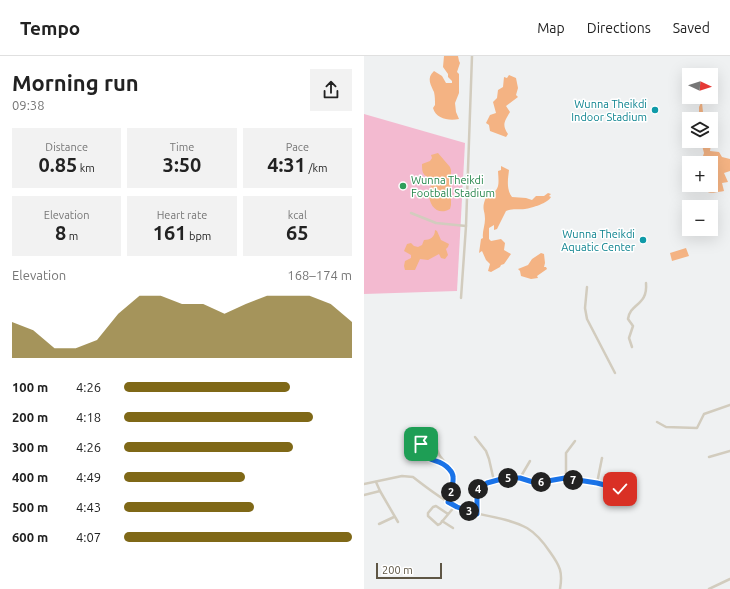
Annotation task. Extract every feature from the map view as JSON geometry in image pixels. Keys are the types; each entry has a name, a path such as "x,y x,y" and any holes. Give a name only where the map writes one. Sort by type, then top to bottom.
{"street":[{"path":"461,298 466,226 472,56"},
{"path":"411,212 436,224 466,226"},
{"path":"632,347 629,338 632,326 628,316 644,298 646,282"},
{"path":"587,287 585,308 587,319 615,373"},
{"path":"657,422 666,427 697,428 704,414 730,405"},
{"path":"475,437 486,451 494,481"},
{"path":"565,478 566,454 575,441"},
{"path":"437,443 438,453 452,473 453,477 448,502"},
{"path":"421,444 425,455 445,463"},
{"path":"710,457 730,451"},
{"path":"432,459 438,453"},
{"path":"597,483 602,458"},
{"path":"520,478 530,462"},
{"path":"364,484 408,476 455,506 477,514 519,524 535,534 560,567 562,574 560,589"},
{"path":"477,514 477,490 481,486 505,478 520,478 536,483 565,478 597,483 620,489"},
{"path":"376,482 398,522"},
{"path":"364,495 380,491"},
{"path":"448,514 436,506 433,506 428,513 428,516 438,525 442,521 455,506"},
{"path":"379,524 394,517"},
{"path":"442,521 452,528"},
{"path":"709,589 730,579"}],"shaded area":[{"path":"444,56 458,56 460,63 457,72 459,74 459,93 455,103 456,112 459,119 451,120 440,117 433,108 435,105 435,100 430,82 430,76 434,71 442,76 446,83 452,83 443,67"},
{"path":"509,75 516,78 518,88 516,95 518,97 506,106 510,112 504,123 508,134 506,137 490,131 489,125 486,123 490,115 496,113 493,102 497,98 498,90 503,87 504,77 507,78"},
{"path":"702,104 703,112 699,112 699,107"},
{"name":"Wunna Theikdi Football Stadium","path":"364,114 465,143 457,291 364,294"},
{"path":"703,148 710,148 710,151 719,152 722,157 730,159 730,171 724,173 728,182 722,183 724,191 718,192 718,156 703,156"},
{"path":"438,153 451,170 451,205 450,209 446,211 435,209 432,206 429,198 431,181 422,171 422,164 430,161 432,158 431,155"},
{"path":"501,166 509,170 508,187 512,197 532,200 536,196 544,196 548,193 551,194 549,196 551,197 547,201 536,206 506,211 497,229 494,230 494,225 489,228 489,239 491,241 501,239 505,243 504,250 511,254 504,264 491,272 488,271 490,264 486,260 482,251 479,253 485,222 483,207 486,197 494,192 498,187 498,171 501,170"},
{"path":"435,230 437,231 441,240 449,244 446,249 448,255 445,259 441,258 439,254 428,260 420,259 415,270 405,270 405,261 411,258 411,255 404,251 407,244 411,243 418,247 422,245 424,240 430,239 433,236"},
{"path":"686,248 689,256 672,261 670,253"},
{"path":"541,253 544,254 544,267 547,269 537,276 538,278 531,279 521,276 518,269 528,265 532,259"}],"place":[{"name":"Wunna Theikdi Indoor Stadium","path":"655,110"},
{"name":"Wunna Theikdi Football Stadium","path":"403,186"},
{"name":"Wunna Theikdi Aquatic Center","path":"643,240"}],"route":[{"path":"421,444 426,457 445,463 452,473 453,479 448,502 477,514 477,490 487,483 505,478 520,478 536,483 565,478 597,483 620,489"}]}
